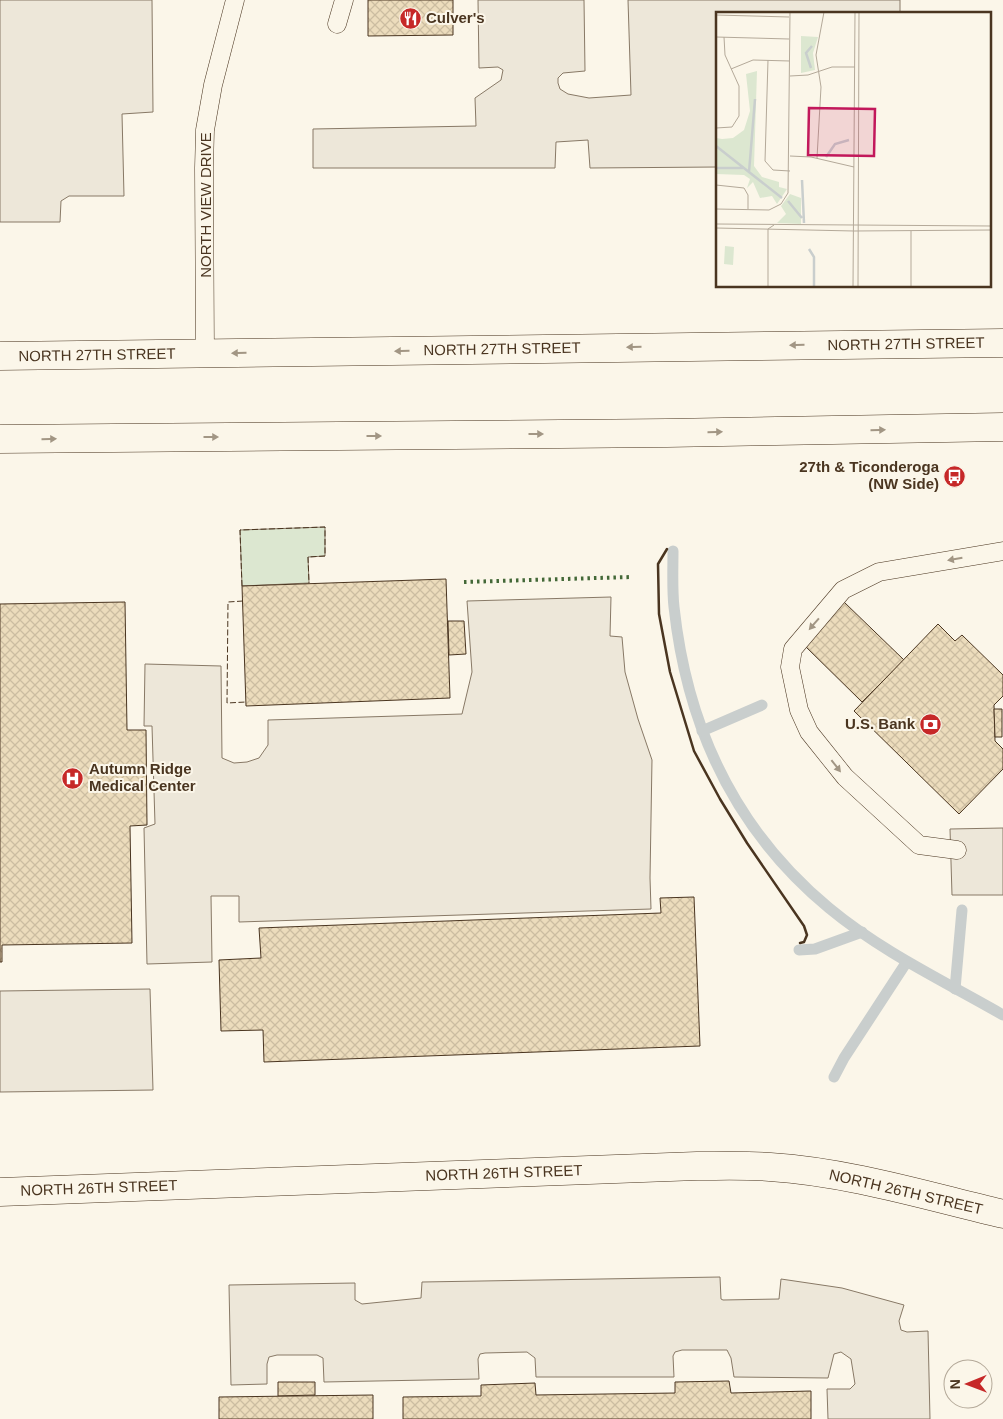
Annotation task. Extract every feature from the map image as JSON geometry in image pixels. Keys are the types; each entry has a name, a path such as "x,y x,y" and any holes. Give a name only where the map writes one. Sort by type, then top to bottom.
{"main road":[{"name":"NORTH 27TH STREET","path":"0,356 1003,342"},
{"path":"0,439 657,433 1003,427"},
{"name":"NORTH 26TH STREET","path":"0,1192 697,1166 748,1166 771,1167 839,1176 1003,1214"}],"lane":[{"name":"NORTH VIEW DRIVE","path":"206,354 204,168 206,130 213,85 235,0"},
{"path":"337,24 344,0"},
{"path":"957,850 919,845 845,777 809,732 799,710 790,667 792,649 843,590 879,572 1003,551"}],"green space":[{"path":"325,527 325,556 308,557 309,583 242,586 240,530"}],"shaded area":[{"path":"0,0 152,0 153,112 122,114 124,196 69,196 61,201 60,222 0,222"},
{"path":"478,0 584,0 585,71 563,73 558,78 558,83 560,89 568,94 589,98 631,95 628,0 900,0 900,12 716,12 716,167 590,168 588,140 556,142 555,168 313,168 313,129 476,126 475,98 501,80 503,70 498,67 479,68"},
{"path":"611,597 610,636 622,637 625,672 652,760 651,909 239,922 239,896 211,896 212,962 147,964 144,828 155,824 152,726 144,726 145,664 221,666 222,758 234,763 247,762 259,758 268,745 268,720 462,714 472,672 467,601"},
{"path":"1003,828 1003,895 952,895 950,829"},
{"path":"150,989 153,1090 0,1092 0,991"},
{"path":"720,1277 721,1299 723,1300 779,1299 781,1279 842,1288 904,1305 899,1321 901,1330 907,1332 928,1331 930,1419 828,1419 827,1389 850,1389 855,1384 851,1359 841,1352 834,1354 828,1378 734,1377 731,1358 727,1350 682,1350 675,1352 673,1356 674,1377 536,1377 535,1358 527,1352 480,1354 478,1359 479,1379 324,1382 323,1358 317,1355 277,1355 269,1357 267,1384 231,1385 229,1285 355,1283 355,1300 362,1304 421,1298 422,1282"}],"building":[{"name":"Culver's","path":"368,0 453,0 453,35 368,36"},
{"path":"446,579 450,698 246,706 242,586"},
{"name":"Autumn Ridge Medical Center","path":"125,602 127,730 146,730 147,825 130,826 132,943 2,945 2,962 0,962 0,604"},
{"path":"844,602 904,660 862,702 803,644"},
{"path":"448,621 464,621 466,654 449,655"},
{"name":"U.S. Bank","path":"938,624 955,641 962,635 1003,675 1003,696 994,705 995,741 1003,749 1003,769 959,814 854,711"},
{"path":"994,709 1002,709 1002,737 995,737"},
{"path":"694,897 700,1046 264,1062 263,1030 221,1031 219,960 261,958 259,928 661,913 660,898"},
{"path":"729,1381 731,1393 811,1391 811,1419 403,1419 403,1397 481,1396 481,1385 535,1383 536,1395 675,1393 675,1382"},
{"path":"278,1382 315,1382 315,1395 278,1396"},
{"path":"373,1395 373,1419 219,1419 219,1397"}],"waterway":[{"path":"673,551 674,607 681,651 691,694 704,735 721,774 743,811 767,845 796,878 849,924 892,952 1003,1015"},
{"path":"702,731 762,705"},
{"path":"955,989 962,910"},
{"path":"799,950 815,949 862,932"},
{"path":"834,1077 844,1058 906,963"}],"hedge":[{"path":"464,582 631,577"}],"fence":[{"path":"242,586 240,530 325,527 325,556 308,557 309,583"},
{"path":"243,601 228,602 227,703 246,702"}],"wall":[{"path":"667,549 658,564 659,614 670,672 694,751 747,843 804,926 807,935 804,942 800,943"}],"place":[{"name":"Culver's","path":"410,18"},
{"name":"27th & Ticonderoga (NW Side)","path":"955,476"},
{"name":"U.S. Bank","path":"931,724"},
{"name":"Autumn Ridge Medical Center","path":"73,778"}]}
